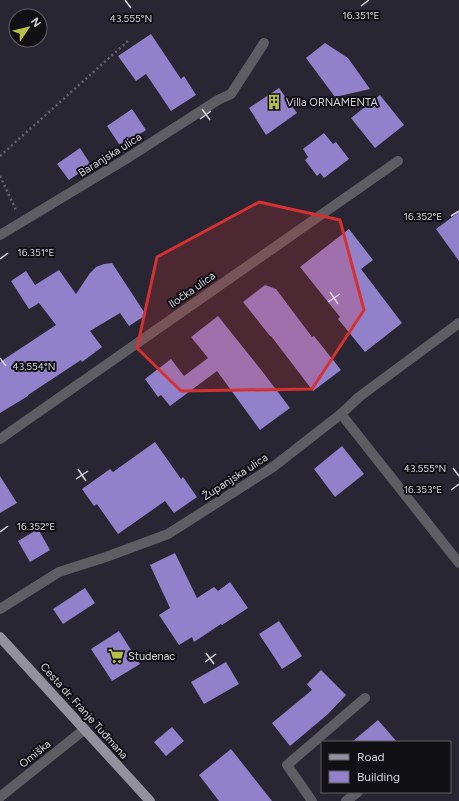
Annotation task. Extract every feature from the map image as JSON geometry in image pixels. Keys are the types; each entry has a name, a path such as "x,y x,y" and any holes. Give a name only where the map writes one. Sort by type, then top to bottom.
{"main road":[{"name":"Cesta dr. Franje Tuđmana","path":"0,637 150,801"}],"street":[{"name":"Baranjska ulica","path":"0,235 126,159 218,100 231,94 264,44"},
{"name":"Iločka ulica","path":"0,439 398,161"},
{"name":"Županjska ulica","path":"0,609 59,572 106,557 168,534 273,467 341,414 359,397 459,323"},
{"path":"341,414 459,563"},
{"path":"312,801 287,765 365,698"},
{"name":"Omiška","path":"0,797 85,729"},
{"path":"346,801 357,793"}],"path":[{"path":"0,156 128,41"},
{"path":"0,176 22,222"}],"highlighted area":[{"path":"259,202 340,220 364,310 312,389 181,391 137,348 157,257"}],"building":[{"path":"151,34 181,79 184,76 196,95 171,111 146,74 136,81 118,56"},
{"path":"325,43 348,58 370,89 335,97 306,58"},
{"name":"Villa ORNAMENTA","path":"279,88 297,113 266,135 249,108"},
{"path":"380,95 404,125 375,148 351,118"},
{"path":"132,109 146,130 121,147 107,126"},
{"path":"324,133 333,144 336,142 349,159 324,178 320,173 317,176 305,160 308,157 303,149"},
{"path":"80,148 91,165 69,180 57,164"},
{"path":"459,212 459,261 436,229"},
{"path":"349,229 373,260 361,269 402,323 365,352 338,319 340,317 300,267"},
{"path":"112,263 146,315 129,326 120,313 90,331 102,347 82,362 81,360 0,413 0,362 56,325 39,303 29,309 11,281 26,271 35,285 59,270 76,294 90,273 96,267"},
{"path":"265,285 276,289 312,337 314,336 341,370 313,391 243,302"},
{"path":"218,316 290,408 260,430 217,371 170,406 161,395 158,397 145,379 171,359 184,376 208,358 191,337"},
{"path":"155,442 181,479 183,477 197,497 174,513 165,501 118,534 97,504 94,506 82,489 110,469 113,472"},
{"path":"342,446 364,474 335,497 314,469"},
{"path":"0,476 17,503 0,513"},
{"path":"38,529 50,550 30,562 18,541"},
{"path":"175,553 197,598 214,587 218,591 230,582 248,608 194,642 192,637 179,645 159,615 170,608 150,565"},
{"path":"85,588 95,603 63,624 53,609"},
{"path":"279,621 302,656 282,669 259,634"},
{"name":"Studenac","path":"119,631 140,664 112,681 91,649"},
{"path":"226,662 239,684 204,704 191,682"},
{"path":"321,670 346,695 328,714 290,746 272,723 312,690 307,684"},
{"path":"378,720 396,741 353,741"},
{"path":"172,727 184,741 166,756 154,742"},
{"path":"231,749 272,801 219,801 199,775"}],"place":[{"name":"Villa ORNAMENTA","path":"274,102"},
{"name":"Studenac","path":"116,656"}]}
